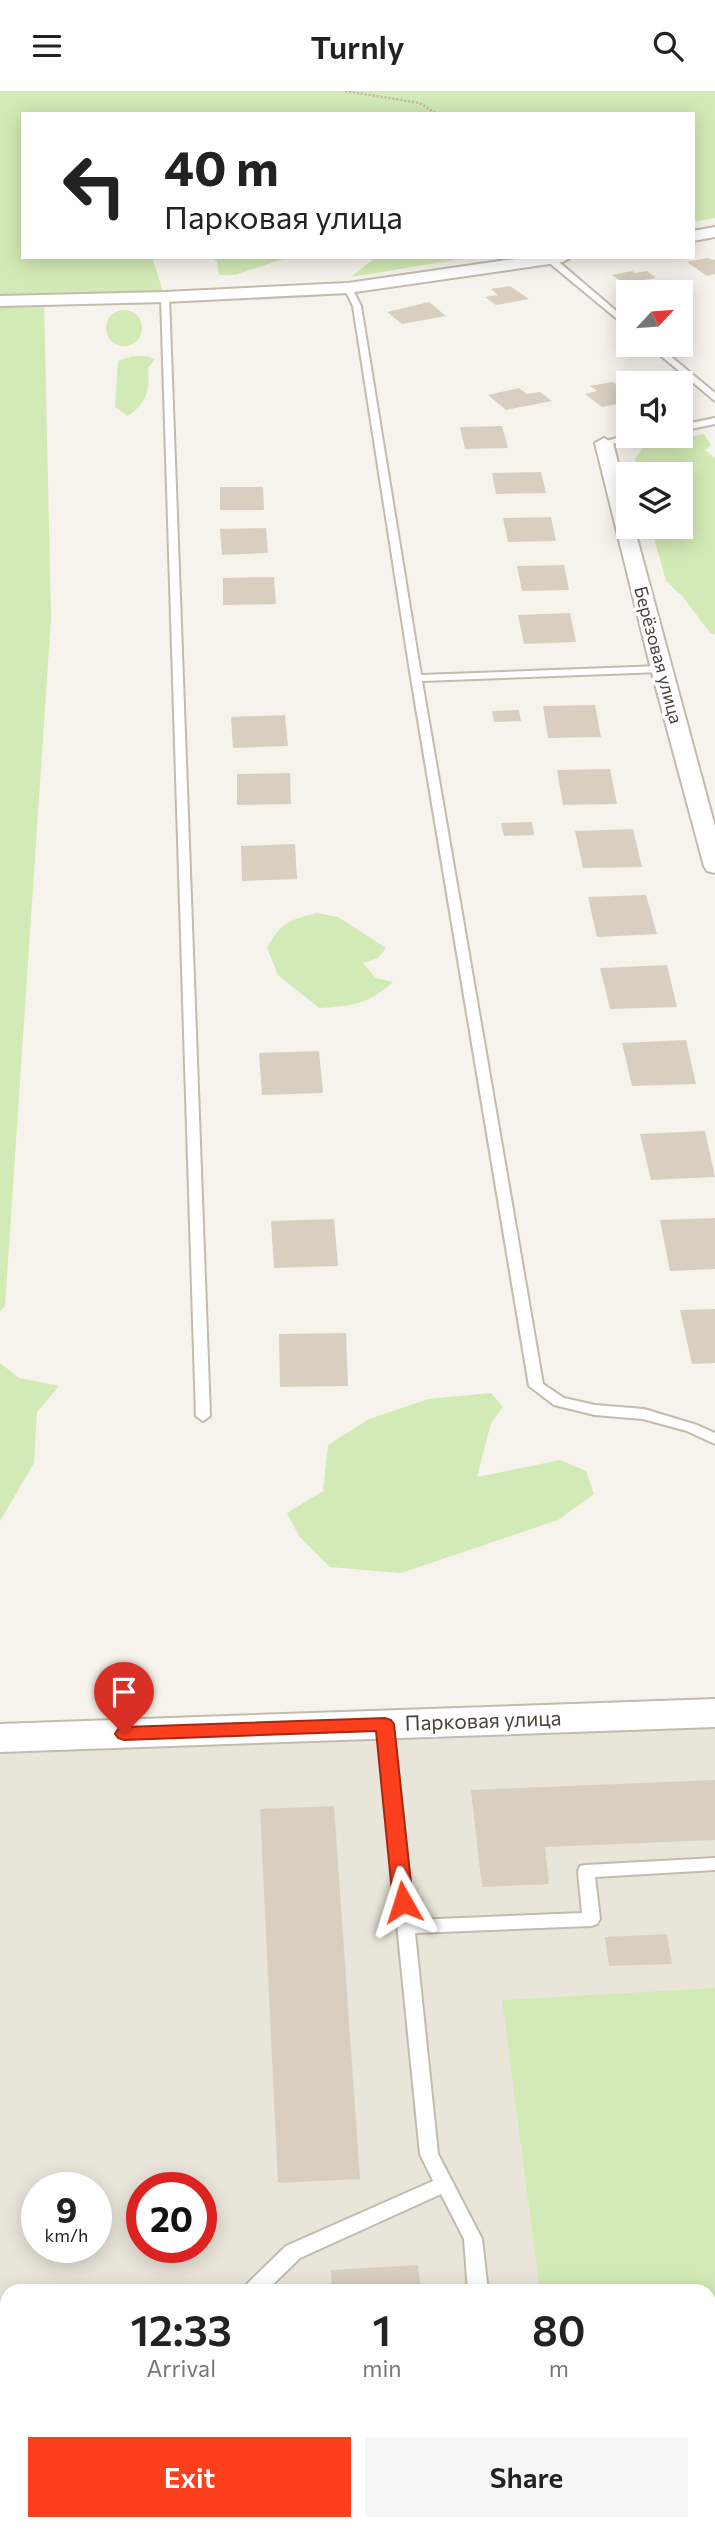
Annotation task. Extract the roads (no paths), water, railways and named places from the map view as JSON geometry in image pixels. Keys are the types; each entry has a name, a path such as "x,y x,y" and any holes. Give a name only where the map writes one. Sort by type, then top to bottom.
{"street":[{"path":"695,236 715,232"},
{"path":"0,301 165,297 348,288 550,259"},
{"name":"Берёзовая улица","path":"604,443 661,670 715,866"},
{"name":"Парковая улица","path":"0,1738 715,1713"}],"lane":[{"path":"558,259 616,314"},
{"path":"348,288 357,306 416,678 536,1386 559,1402 595,1410 644,1414 692,1428 715,1439"},
{"path":"165,297 203,1416"},
{"path":"666,357 715,398"},
{"path":"693,426 715,421"},
{"path":"604,443 616,441"},
{"path":"416,678 661,670"},
{"path":"385,1724 429,2154 473,2239 477,2284"},
{"path":"405,1927 591,1919 586,1871 715,1864"},
{"path":"260,2284 293,2252 445,2185"}]}
